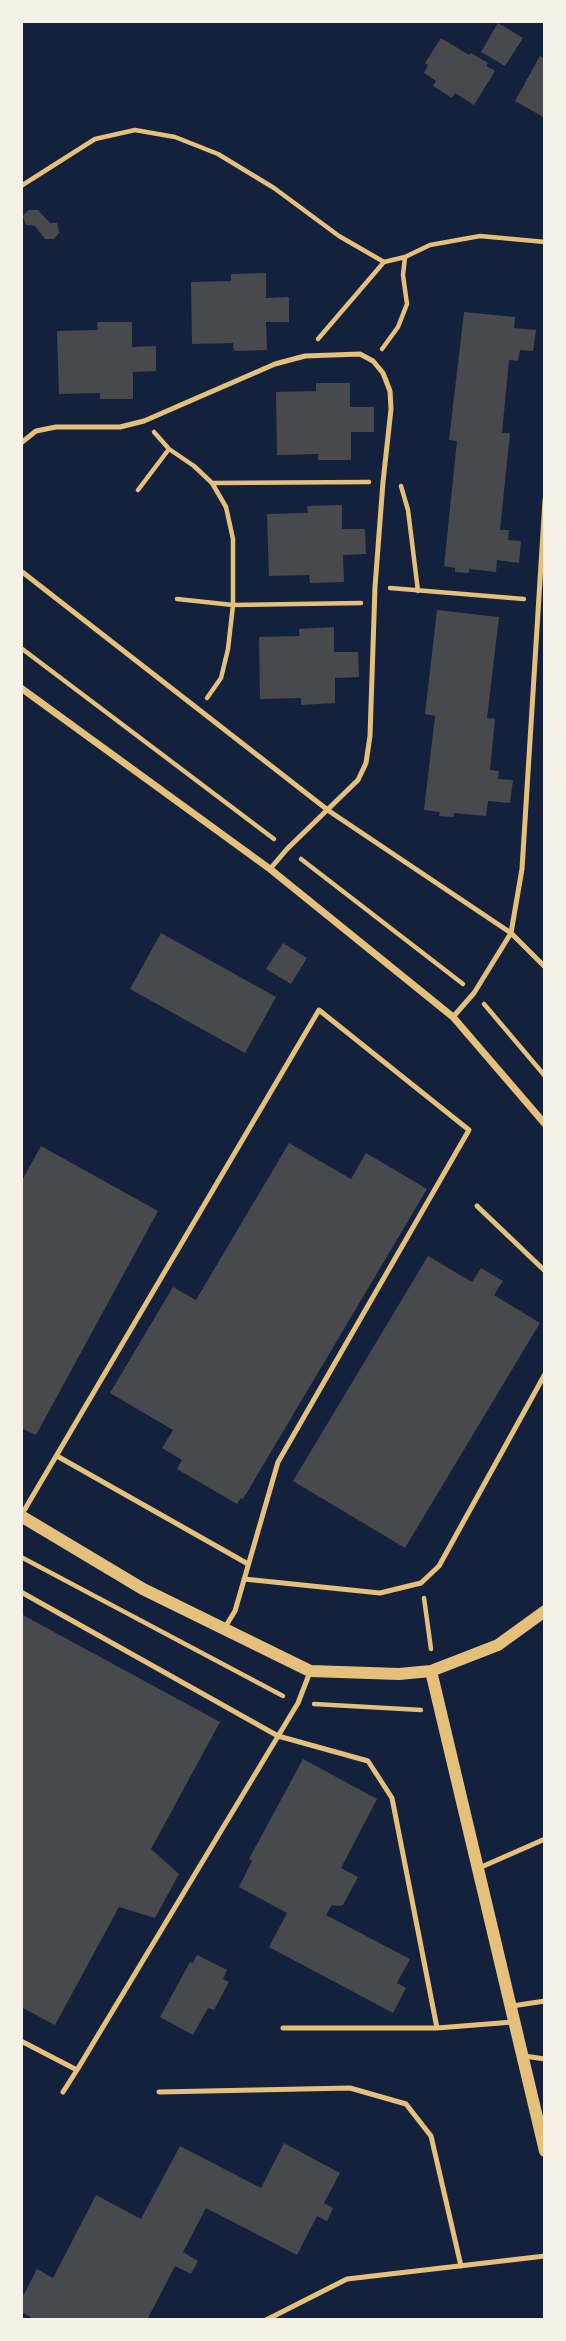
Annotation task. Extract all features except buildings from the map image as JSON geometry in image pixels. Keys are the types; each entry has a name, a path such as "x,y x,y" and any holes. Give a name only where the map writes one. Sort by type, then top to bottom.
{"street":[{"path":"21,688 270,869 453,1017 545,1124"},
{"path":"21,1516 143,1589 310,1671 399,1674 431,1671 498,1645 545,1611"},
{"path":"431,1671 545,2151"}],"lane":[{"path":"21,443 36,431 57,427 120,427 144,421 275,364 305,356 360,354 373,361 383,373 390,391 391,410 375,587 370,736 366,762 358,780 270,869"},
{"path":"453,1017 474,993 511,933 522,869 545,500"},
{"path":"21,571 329,811 511,933 545,967"},
{"path":"21,1516 319,1010 469,1130 278,1462 235,1611 223,1629"},
{"path":"477,1206 545,1271"},
{"path":"244,1579 380,1593 422,1583 439,1566 545,1374"},
{"path":"57,1456 248,1564"},
{"path":"21,1592 278,1736 368,1760 392,1798 437,2028"},
{"path":"63,2092 298,1703 310,1671"},
{"path":"479,1868 545,1839"},
{"path":"512,2006 545,2001"},
{"path":"283,2028 437,2028 516,2022"},
{"path":"21,2041 77,2070"},
{"path":"524,2056 545,2060"},
{"path":"159,2092 350,2088 406,2104 431,2136 461,2266"},
{"path":"266,2320 347,2278 545,2256"}],"path":[{"path":"21,186 95,139 135,130 175,136 218,154 274,188 339,236 384,262"},
{"path":"305,356 384,262 405,257 430,246 480,236 545,242"},
{"path":"373,361 398,327 407,304 403,275 405,257"},
{"path":"144,421 169,449 194,466 212,483 226,507 233,539 233,605 229,649 221,678 199,711"},
{"path":"138,490 169,449"},
{"path":"212,483 383,482 400,485 408,510 418,591"},
{"path":"375,587 538,600"},
{"path":"177,599 233,605 374,603"},
{"path":"422,1583 431,1649"}]}
